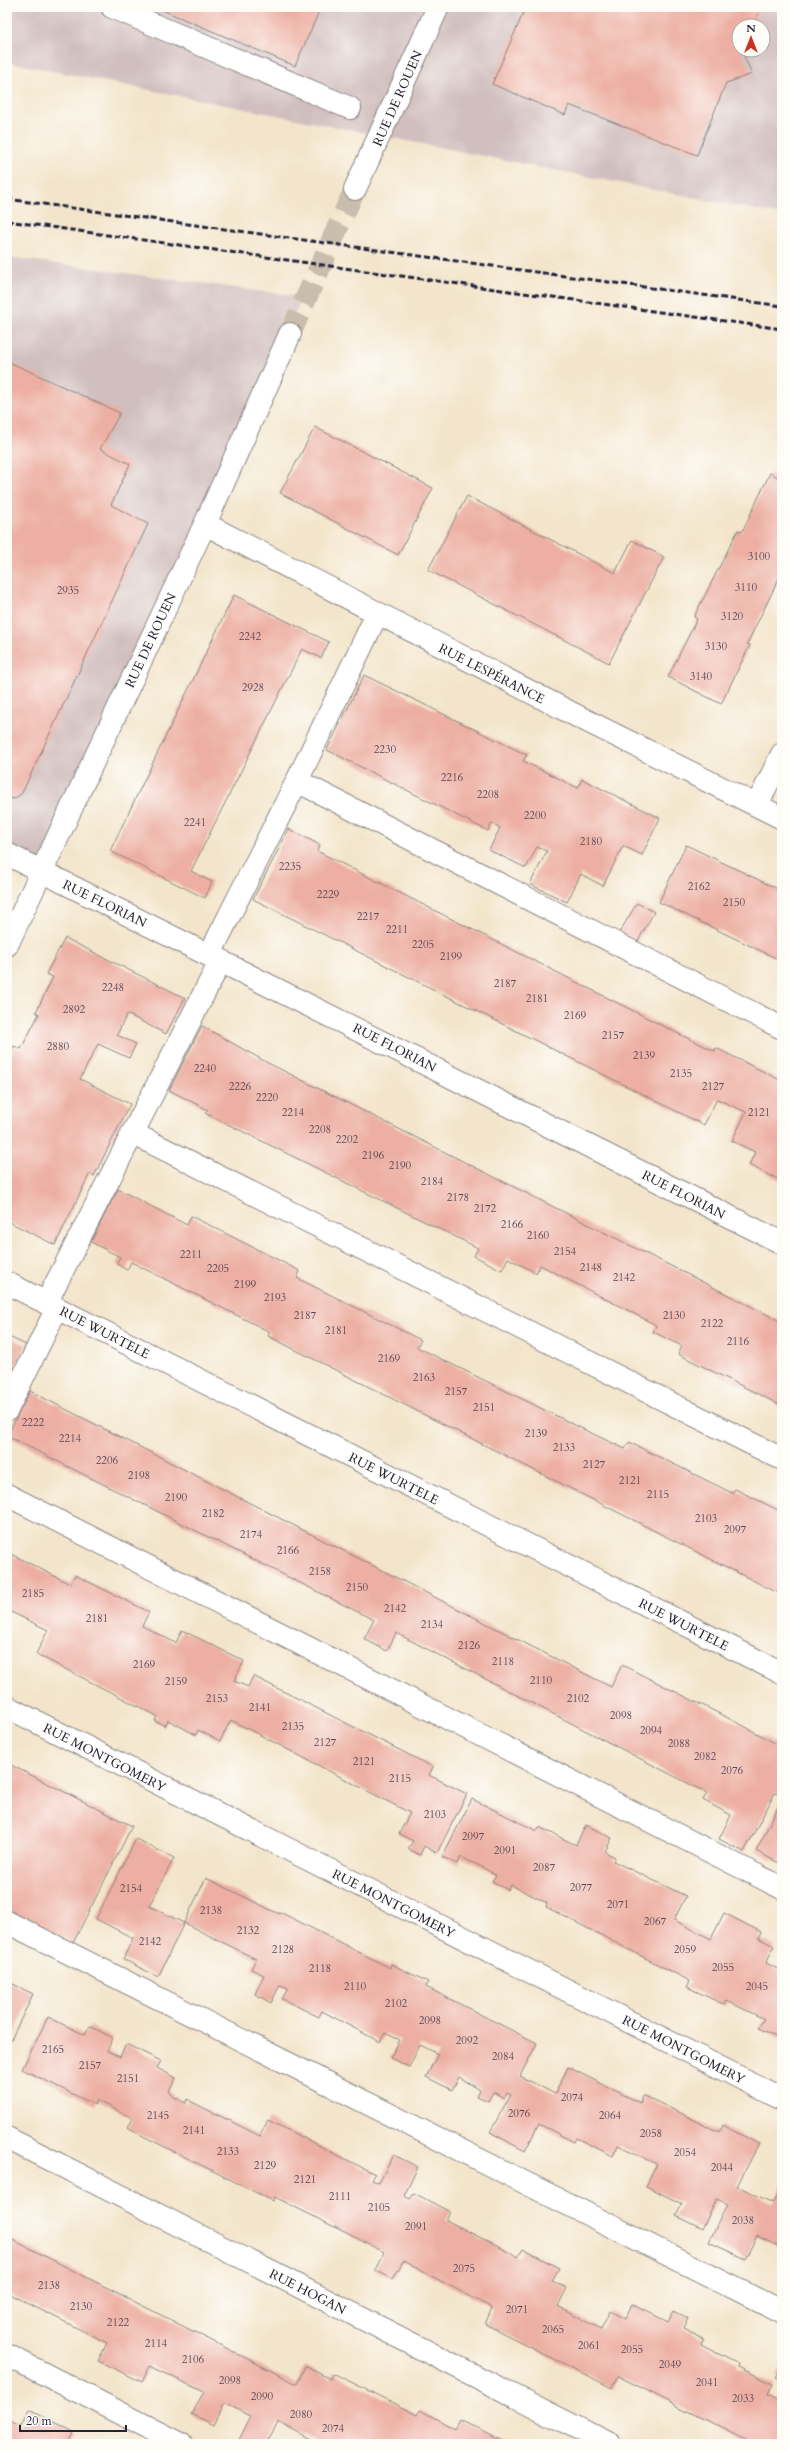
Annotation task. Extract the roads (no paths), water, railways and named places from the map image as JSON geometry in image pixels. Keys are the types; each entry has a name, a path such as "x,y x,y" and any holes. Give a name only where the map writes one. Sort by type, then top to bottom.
{"street":[{"path":"112,7 350,108"},
{"name":"RUE DE ROUEN","path":"355,189 438,7"},
{"name":"RUE DE ROUEN","path":"7,944 205,524 290,334"},
{"name":"RUE LESPÉRANCE","path":"205,524 377,614 782,818"},
{"path":"7,1410 52,1305 377,614"},
{"path":"756,805 782,754"},
{"path":"298,781 782,1028"},
{"name":"RUE FLORIAN","path":"7,854 216,957 782,1243"},
{"path":"132,1134 782,1459"},
{"name":"RUE WURTELE","path":"7,1283 782,1673"},
{"path":"7,1495 782,1888"},
{"name":"RUE MONTGOMERY","path":"7,1707 782,2099"},
{"path":"7,1922 782,2312"},
{"name":"RUE HOGAN","path":"7,2138 609,2444"},
{"path":"7,2355 181,2444"}],"tunnel":[{"path":"290,334 355,189"}],"railway":[{"path":"7,199 782,306"},
{"path":"7,221 782,329"}]}
